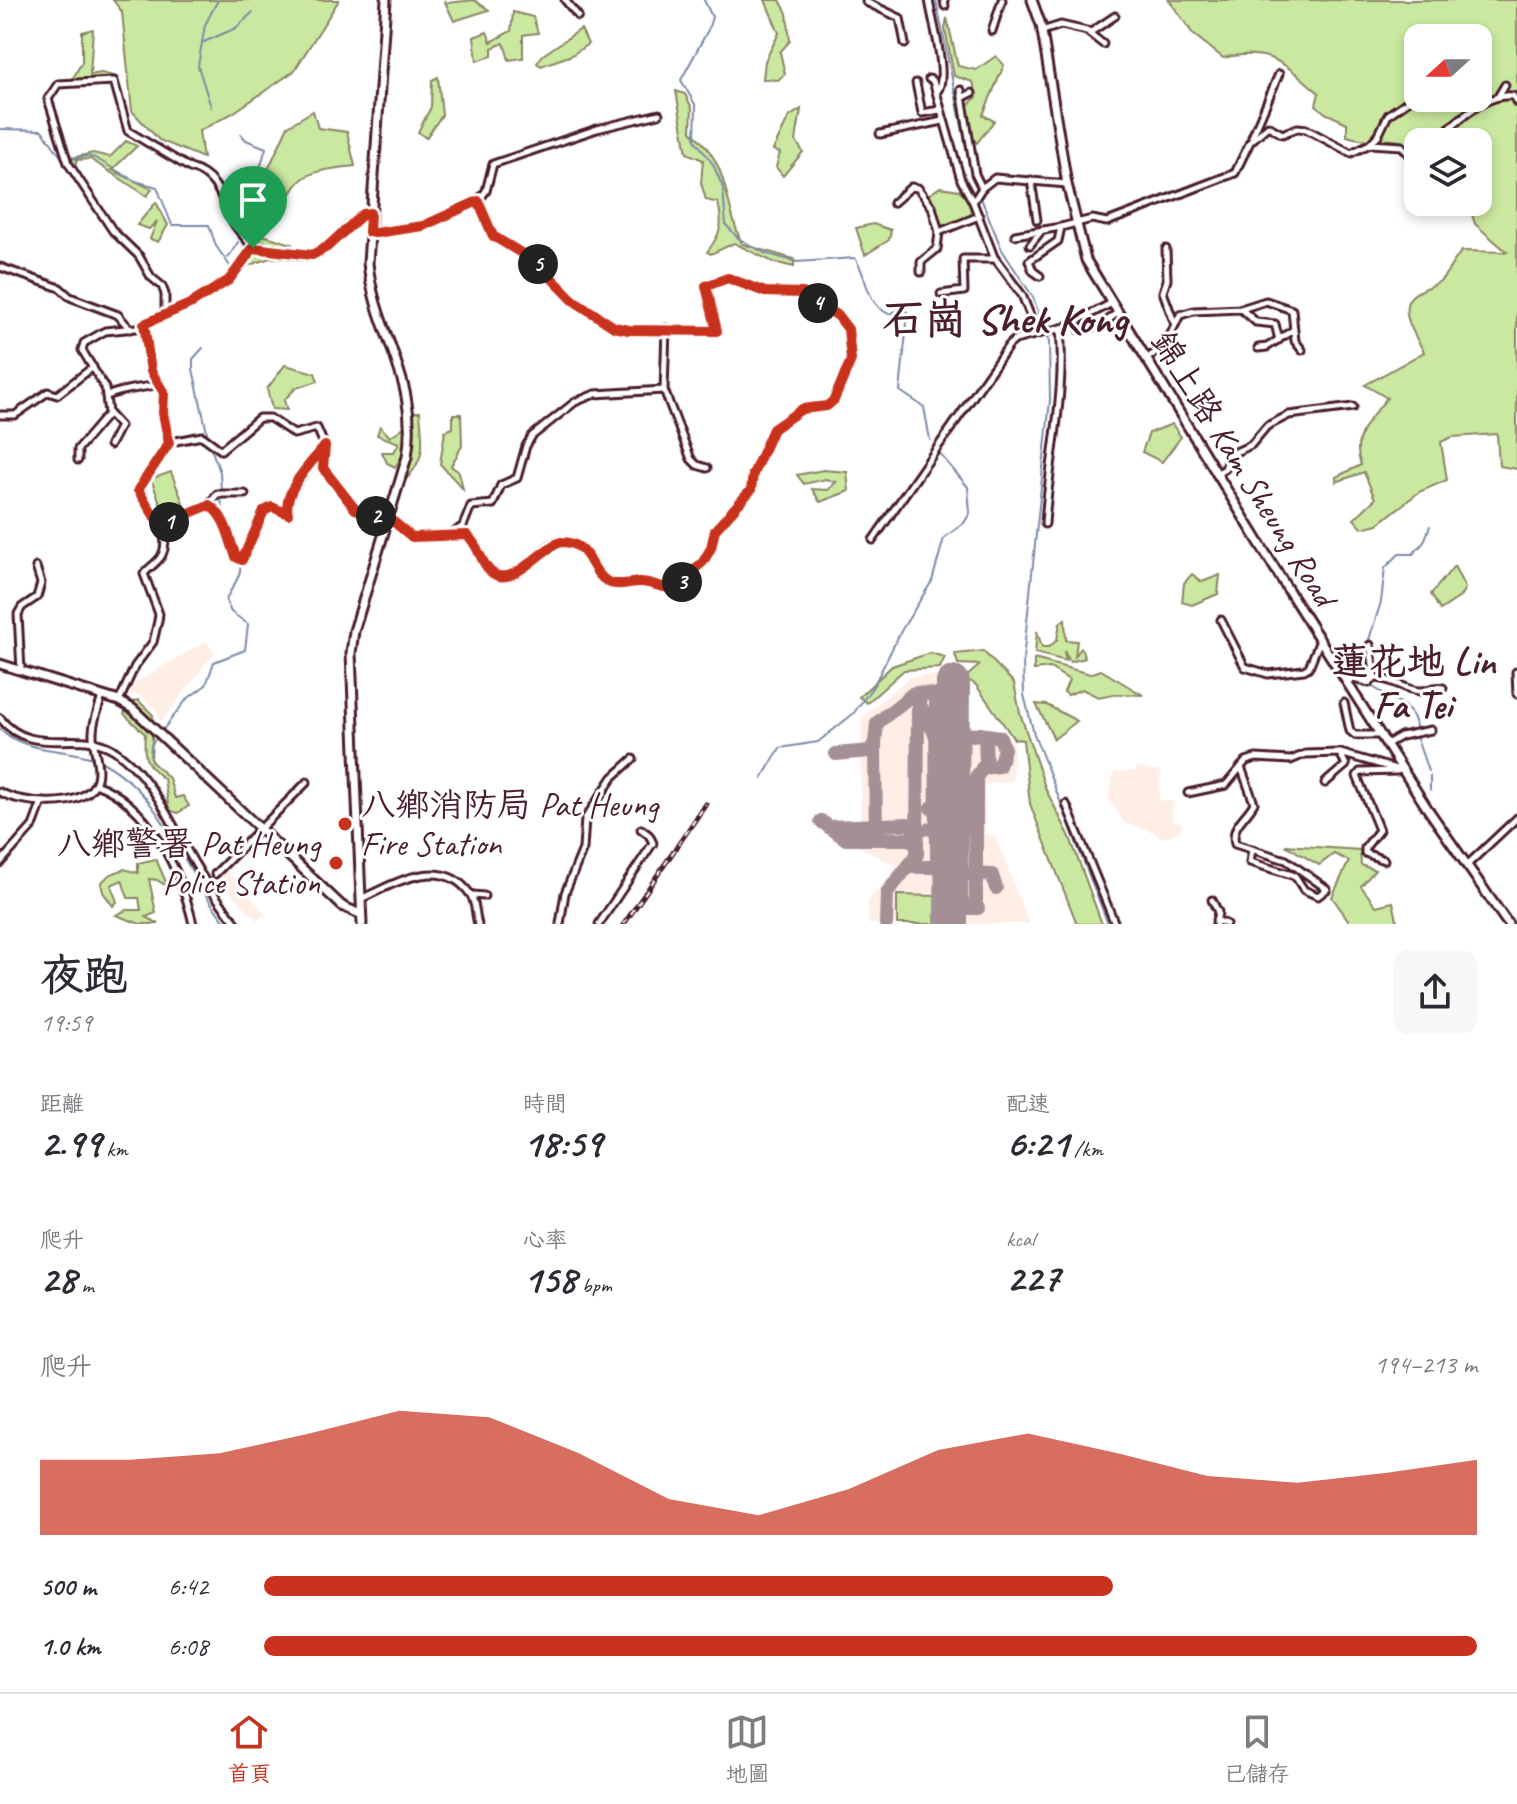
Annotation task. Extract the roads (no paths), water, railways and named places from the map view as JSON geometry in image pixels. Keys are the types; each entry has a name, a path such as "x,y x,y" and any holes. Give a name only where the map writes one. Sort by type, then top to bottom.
{"main road":[{"path":"362,924 351,653 354,631 407,457 411,411 370,281 370,213 386,0"},
{"name":"錦上路 Kam Sheung Road","path":"1032,0 1042,31 1067,184 1086,260 1401,771 1508,924"},
{"path":"0,664 119,701 150,721 342,906 360,914"}],"street":[{"path":"565,0 578,16"},
{"path":"929,0 941,70 938,90"},
{"path":"992,31 1002,0"},
{"path":"867,1 900,18 905,44"},
{"path":"1089,33 1115,16"},
{"path":"1042,31 1061,25 1089,33 1103,44"},
{"path":"1015,235 1092,219 1107,222 1235,173 1279,74"},
{"path":"929,79 938,90 940,110 954,148 961,180 974,201 995,259 1022,295 1030,315 1031,336"},
{"path":"165,315 162,286 151,277 139,256 113,231 67,160 49,94 61,82 114,81 128,131 188,167 201,171 211,180 222,193 232,219 253,248 312,255 327,247 359,215 370,213"},
{"path":"916,83 922,113 940,110"},
{"path":"1499,95 1505,85"},
{"path":"961,90 975,174 981,190"},
{"path":"962,98 972,93"},
{"path":"1450,128 1486,100 1499,95 1513,96 1517,103"},
{"path":"1250,142 1268,126 1282,134 1298,128 1306,129 1351,153 1370,144 1388,115 1404,104"},
{"path":"369,232 423,226 478,201 486,191 493,164 597,129 659,114"},
{"path":"880,134 943,121"},
{"path":"1370,144 1404,149"},
{"path":"974,201 992,179 1067,184"},
{"path":"1031,180 1037,220"},
{"path":"893,203 911,187 918,188 932,207 939,232 937,249 921,262 921,272"},
{"path":"119,701 137,662 155,638 159,614 144,574 164,550 165,540 160,525 138,488 169,443 202,436 219,451 253,420 266,418 294,434 317,428 325,446 323,468 359,511 387,520 417,538 470,537 490,571 505,577 519,572 538,555 561,542 578,546 590,557 605,581 616,584 642,582 672,588 703,562 711,548 715,530 751,490 753,474 773,429 802,409 827,406 834,400 849,371 850,335 845,322 838,316 803,293 765,292 728,278 706,286 717,331 666,328 629,330 614,327 573,300 536,262 490,234 478,201"},
{"path":"939,232 979,216"},
{"path":"1040,276 1033,271 1029,261 1060,239 1061,227"},
{"path":"1030,245 1043,229"},
{"path":"110,445 120,430 108,414 107,396 82,350 84,343 105,331 131,330 229,280 253,248"},
{"path":"1166,249 1167,280 1163,292 1175,323"},
{"path":"941,294 964,291 963,259 995,259"},
{"path":"0,267 60,288 70,297 118,315 131,330"},
{"path":"1145,359 1165,346 1178,317 1189,312 1241,309 1260,302 1278,303 1292,310 1295,341 1302,350"},
{"path":"873,540 1001,355 1015,340 1058,330 1112,303"},
{"path":"1241,309 1256,322 1275,324 1279,340"},
{"path":"1080,330 1102,325 1117,313"},
{"path":"144,324 150,366 164,393 163,413 169,443"},
{"path":"666,328 664,390 691,459 707,468"},
{"path":"1045,524 1050,452 1062,384 1058,330"},
{"path":"1258,348 1267,347 1294,330"},
{"path":"0,415 15,415 47,392 57,395 93,367"},
{"path":"107,396 120,390 159,384"},
{"path":"451,536 463,526 471,506 493,504 501,485 519,476 529,440 560,411 595,394 664,390"},
{"path":"1216,474 1225,469 1229,455 1251,445 1273,423 1298,413 1353,407"},
{"path":"78,460 78,449 108,414"},
{"path":"209,505 215,508 226,527 236,557 242,560 264,511 272,507 288,514 286,508 295,486 325,446"},
{"path":"160,525 209,505 217,494 245,494"},
{"path":"1045,512 1054,514"},
{"path":"21,671 18,614 22,607 37,597 41,583 36,567"},
{"path":"1221,620 1245,667 1268,674 1309,667 1320,639"},
{"path":"1370,645 1375,678"},
{"path":"1516,672 1517,694"},
{"path":"1347,681 1353,679 1369,683 1375,678 1384,678 1419,691 1439,686 1443,688"},
{"path":"0,792 10,797 42,802 67,800 95,784 94,723 102,696"},
{"path":"1344,703 1350,731 1355,735 1381,735"},
{"path":"0,718 13,731 32,739 111,748 142,777 210,889 237,924"},
{"path":"1387,744 1401,736 1431,730"},
{"path":"1188,793 1223,787 1250,759 1291,760 1305,754 1340,753 1401,771"},
{"path":"1325,783 1346,765 1340,753"},
{"path":"562,922 565,893 583,849 585,819 606,793 613,777 633,759"},
{"path":"1241,767 1254,803 1240,819 1233,840 1238,846 1252,849 1286,860 1327,889 1318,896 1304,890 1295,876 1250,862 1252,849"},
{"path":"1384,860 1365,853 1365,848 1379,830 1357,776 1360,772 1388,774 1401,771"},
{"path":"215,874 307,782"},
{"path":"95,784 120,797 148,824 176,873 193,924"},
{"path":"0,863 37,821 42,802"},
{"path":"1066,804 1115,924"},
{"path":"1466,867 1517,818"},
{"path":"599,924 652,845 651,837 641,829"},
{"path":"361,899 404,879 426,873 454,881 472,895 484,896"},
{"path":"472,895 478,924"},
{"path":"1212,900 1218,912 1216,922 1226,924"}],"waterway":[{"path":"211,107 198,66 205,25 218,0"},
{"path":"704,0 712,17 681,80 696,106 695,140 713,164 723,188 726,225 738,238 764,253 797,262 855,258 875,303 889,314 903,308 908,313 900,391 924,407 930,440"},
{"path":"936,0 972,176 1002,250 1033,297 1049,342 1050,400 1023,660 1024,695 1034,734 1108,924"},
{"path":"204,42 236,28 253,12"},
{"path":"0,129 42,130 64,161 87,156 95,158 135,181 157,187 172,225 209,225 216,246 232,269 223,280"},
{"path":"241,134 246,140 266,148 258,175 253,218"},
{"path":"228,258 238,242"},
{"path":"203,348 193,359 193,369 208,437"},
{"path":"209,443 220,472 221,491"},
{"path":"762,778 780,748 818,742 853,714 874,685 901,631 932,581 944,538 964,523 970,513 968,487 939,453"},
{"path":"150,756 151,745 187,699 206,685 214,662 245,650 248,624 231,612 226,601 239,575 241,559 221,497"},
{"path":"1367,681 1365,652 1381,602 1385,568 1399,554 1413,554 1424,542 1430,526"},
{"path":"1371,686 1406,708 1415,720 1416,728"},
{"path":"0,729 24,743 78,754 104,763 126,778 159,816 227,924"},
{"path":"1416,736 1428,771"},
{"path":"1430,776 1430,790"}],"railway":[{"path":"624,924 706,804"}],"place":[{"name":"八鄉消防局 Pat Heung Fire Station","path":"345,824"},
{"name":"八鄉警署 Pat Heung Police Station","path":"336,863"}],"district":[{"name":"石崗 Shek Kong","path":"1005,319"},
{"name":"蓮花地 Lin Fa Tei","path":"1413,683"}]}
